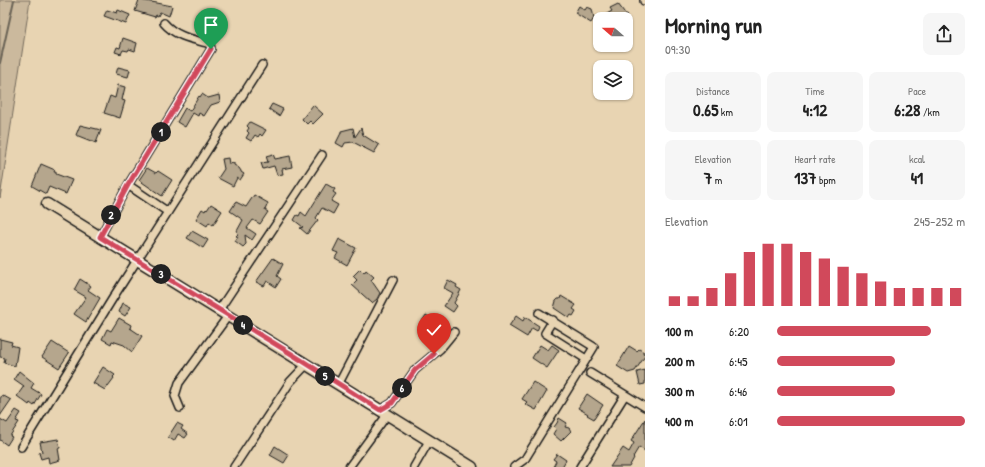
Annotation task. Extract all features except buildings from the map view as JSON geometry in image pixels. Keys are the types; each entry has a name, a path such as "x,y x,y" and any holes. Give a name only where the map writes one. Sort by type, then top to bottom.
{"street":[{"path":"100,237 128,185 211,49 210,45 207,43 174,32 164,23"},
{"path":"21,447 116,293 262,65"},
{"path":"219,310 322,155"},
{"path":"128,185 168,212"},
{"path":"46,204 472,467"},
{"path":"338,384 393,280"},
{"path":"514,467 524,459 594,346 553,320 539,313"},
{"path":"180,408 175,396 176,390 228,316"},
{"path":"553,320 545,333 586,359"},
{"path":"349,467 387,415 392,403 415,370 443,346 454,332"},
{"path":"234,467 284,391 307,364"},
{"path":"590,373 645,407"},
{"path":"580,467 626,395"},
{"path":"387,415 392,403"},
{"path":"414,467 429,440"}],"shaded area":[{"path":"0,0 30,0 0,198"}],"waterway":[{"path":"0,63 14,0"}],"route":[{"path":"211,49 128,185 100,237 380,410 392,403 415,370 434,354"}]}
